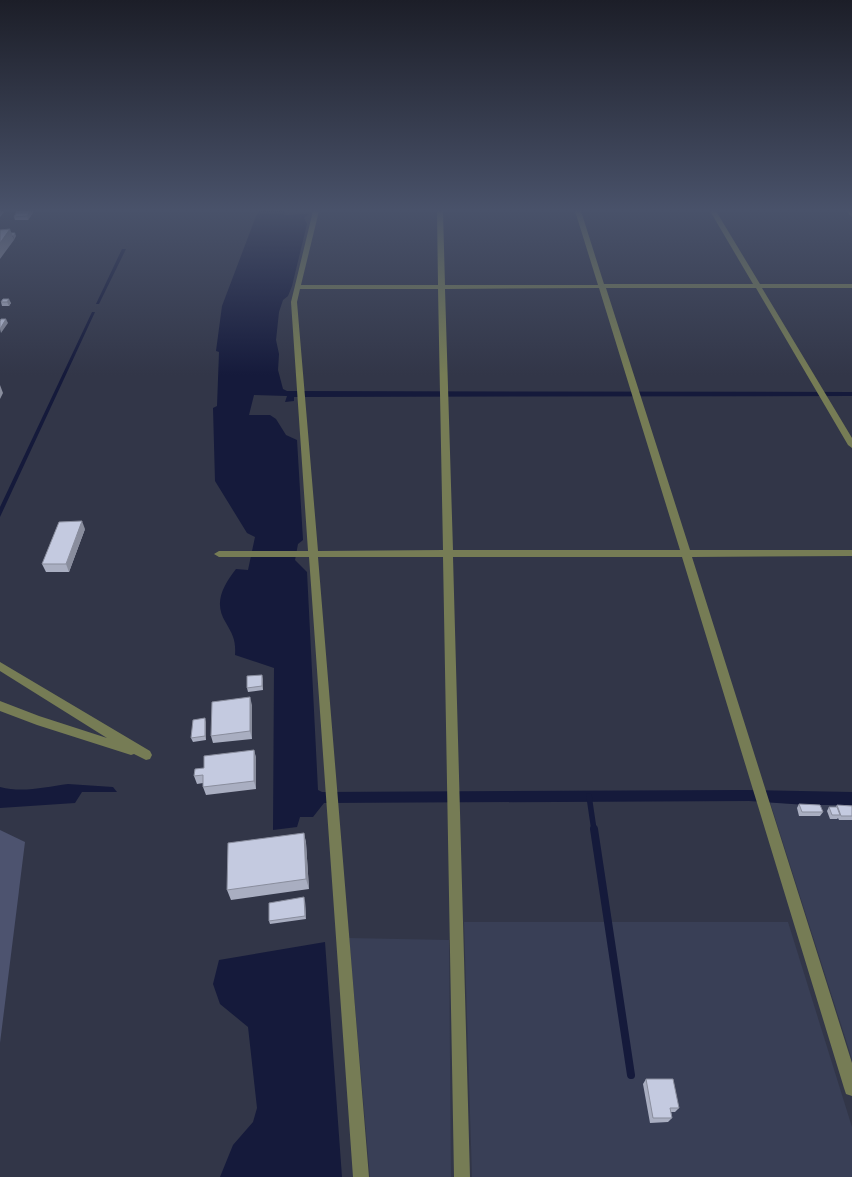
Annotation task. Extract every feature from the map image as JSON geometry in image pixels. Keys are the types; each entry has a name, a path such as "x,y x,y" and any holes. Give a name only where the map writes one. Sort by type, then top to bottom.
{"street":[{"path":"303,266 294,302 301,395 308,554 331,790 361,1177"},
{"path":"441,266 462,1177"},
{"path":"595,266 686,553 852,1088"},
{"path":"745,266 852,445"},
{"path":"298,287 852,286"},
{"path":"219,554 852,554"},
{"path":"0,666 146,755 37,720 0,706"}],"shaded area":[{"path":"114,266 118,266 99,304 96,304"},
{"path":"237,266 297,266 292,286 288,296 283,300 279,312 276,340 279,354 278,370 283,389 287,391 852,392 852,396 294,397 294,401 285,402 287,396 254,395 249,415 270,415 276,419 286,435 297,440 303,540 298,544 295,560 307,572 318,790 322,792 745,790 852,792 852,805 807,805 749,801 324,803 313,817 300,817 297,827 273,830 274,668 235,655 234,638 222,616 220,609 221,595 231,575 236,569 248,570 255,537 247,533 215,481 213,408 217,406 219,352 216,351 222,306"},
{"path":"92,312 95,312 0,517 0,507"},
{"path":"68,784 113,787 117,792 82,792 75,803 0,808 0,787 9,789 26,789"},
{"path":"770,802 807,805 852,805 852,1059"},
{"path":"0,830 25,842 0,1043"},
{"path":"464,922 788,922 852,1127 852,1177 472,1177"},
{"path":"349,938 449,940 451,1177 370,1177"},
{"path":"325,942 342,1177 220,1177 233,1145 253,1122 257,1108 248,1027 220,1004 213,984 219,960"}],"building":[{"path":"3,299 9,299 7,302 1,302"},
{"path":"1,319 6,319 0,329 0,321"},
{"path":"82,521 66,564 42,564 59,522"},
{"path":"262,675 262,686 247,688 247,676"},
{"path":"250,697 250,731 211,736 212,702"},
{"path":"205,718 205,736 191,738 193,720"},
{"path":"254,750 254,781 203,787 203,775 194,776 195,769 204,768 204,756"},
{"path":"799,804 820,805 823,812 802,812"},
{"path":"837,805 852,806 852,816 841,816"},
{"path":"829,807 837,807 840,815 832,815"},
{"path":"304,833 306,879 227,890 228,843"},
{"path":"304,897 305,916 269,921 269,903"},
{"path":"646,1079 673,1079 679,1108 670,1108 672,1118 653,1118"}],"waterway":[{"path":"589,796 594,830"},
{"path":"594,829 631,1075"}]}
